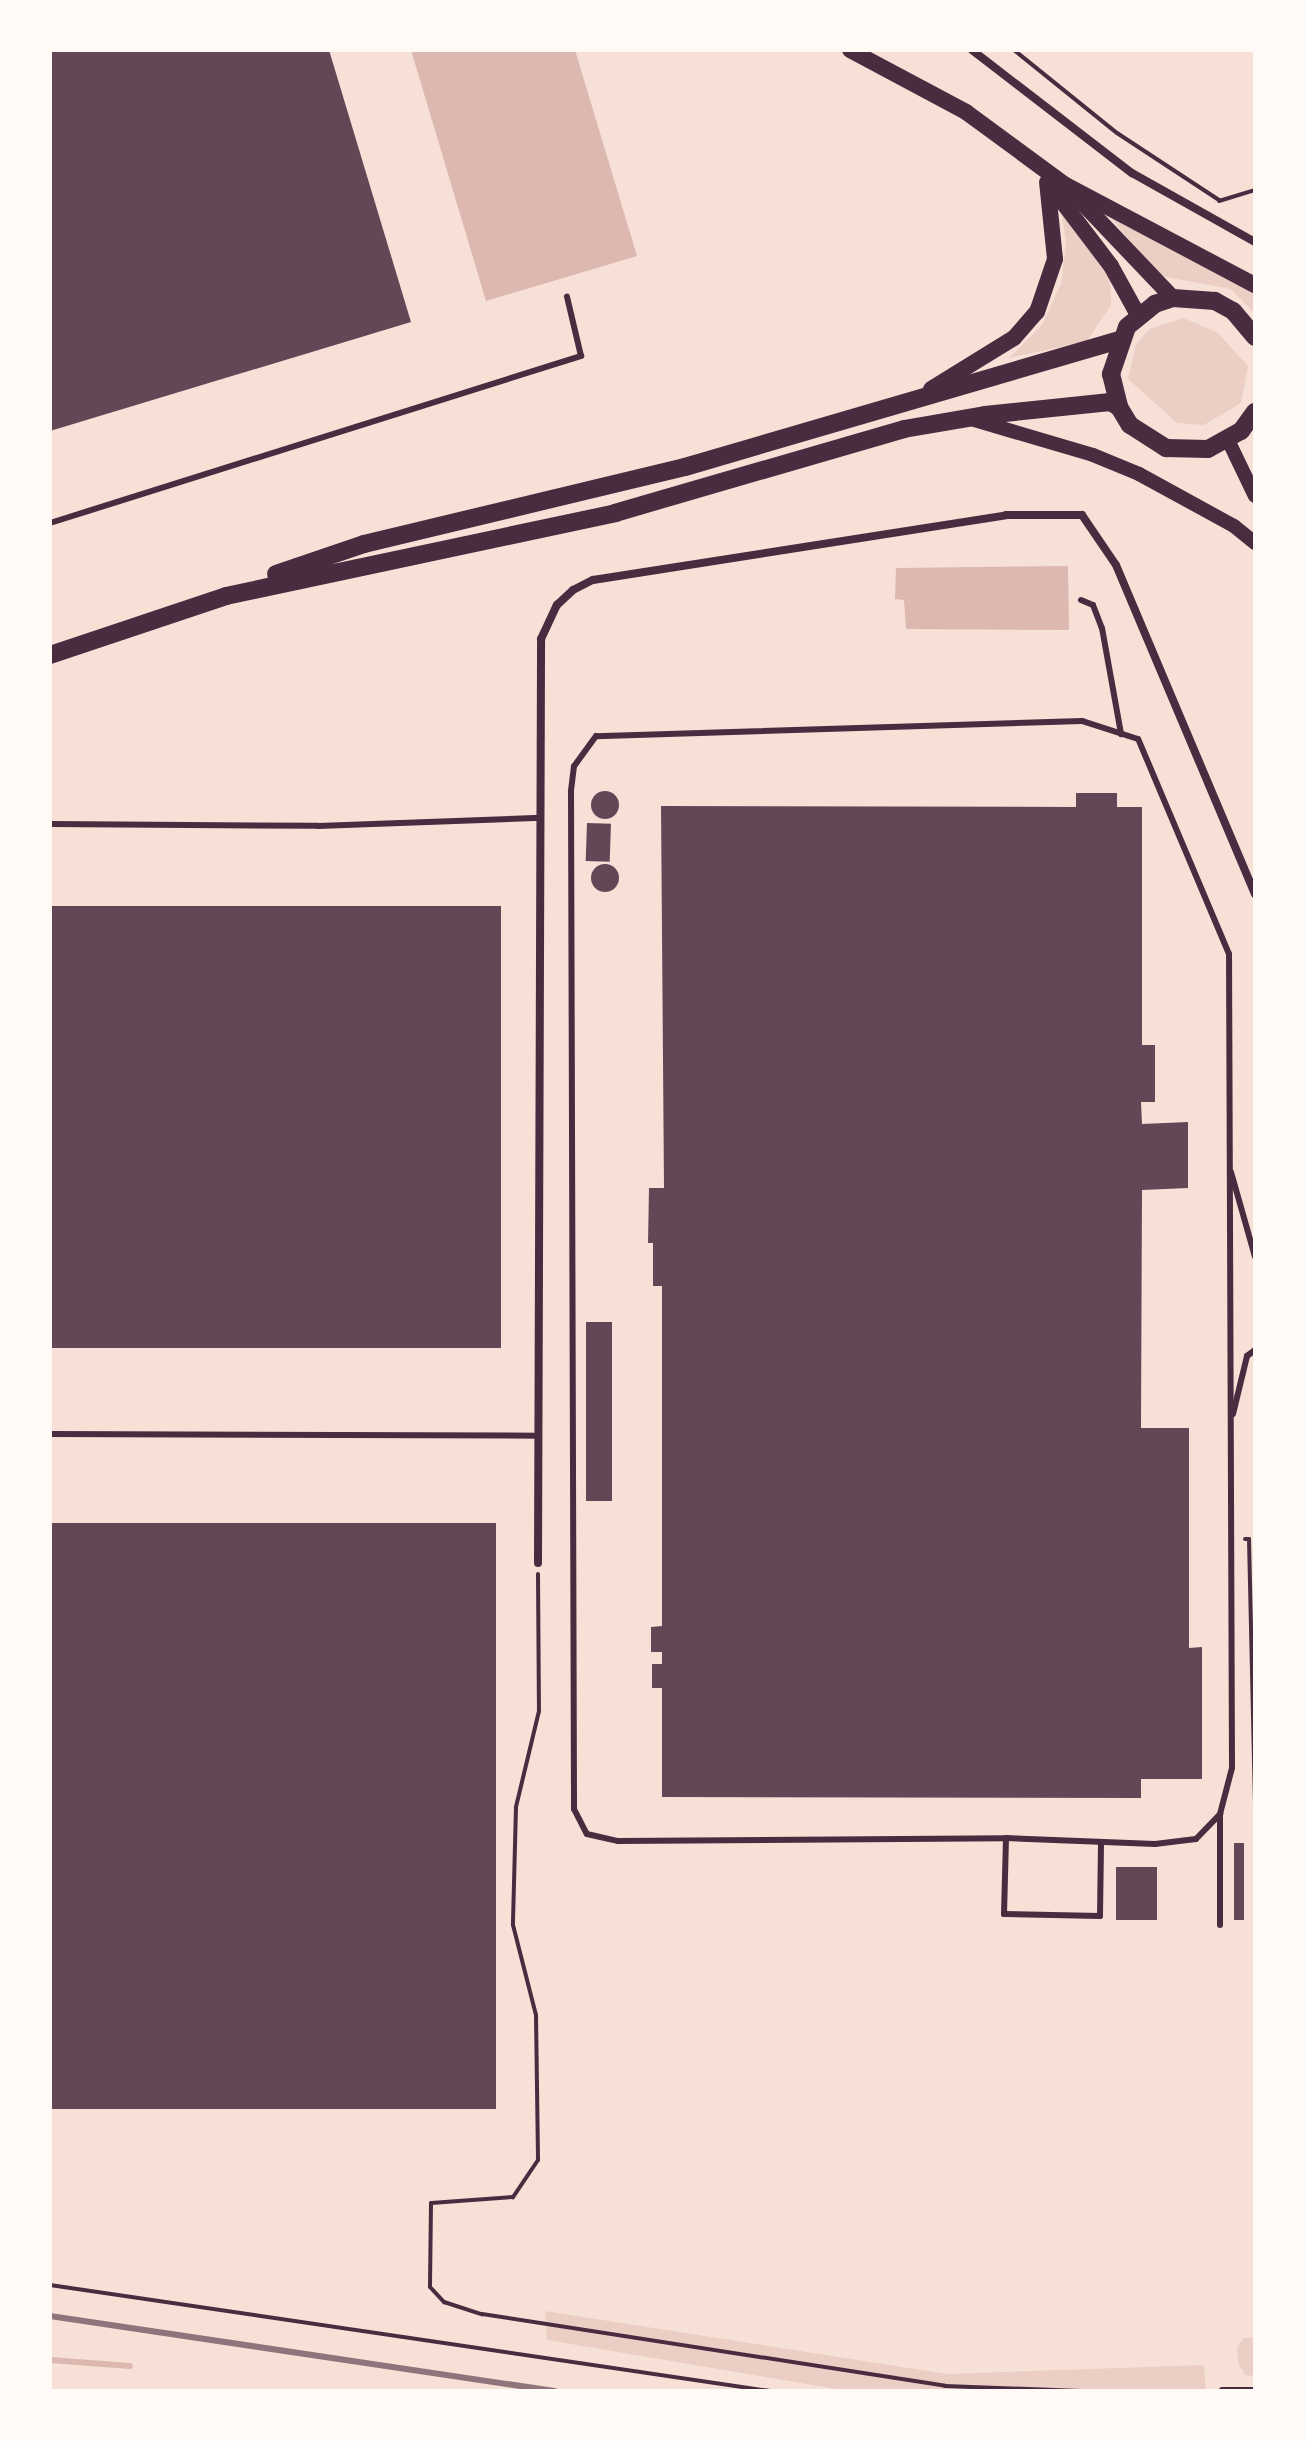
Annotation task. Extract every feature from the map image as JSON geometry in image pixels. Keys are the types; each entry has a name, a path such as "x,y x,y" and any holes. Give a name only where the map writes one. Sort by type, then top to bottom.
{"highway":[{"path":"1255,337 1233,311 1215,301 1173,298 1138,315 1119,340 1111,374 1119,407 1130,425 1166,448 1208,449 1228,440 1255,412"},
{"path":"50,655 226,596 364,544 608,489 913,398 1060,361 1119,340"},
{"path":"226,596 412,553 529,534 904,429 967,418 1110,402 1119,407"}],"main road":[{"path":"850,50 966,112 1015,151 1064,184 1255,285"},
{"path":"1015,151 1047,182 1111,266 1138,315"},
{"path":"913,398 980,362 1014,338 1037,312 1055,259 1047,182"},
{"path":"1064,184 1173,298"}],"street":[{"path":"972,50 1132,173 1255,242"},
{"path":"967,418 1093,455 1139,474 1234,526 1255,543"},
{"path":"1228,440 1255,496"},
{"path":"538,1563 541,639 557,605 573,590 593,580 1006,515 1082,515 1097,531 1116,565 1255,894"}],"lane":[{"path":"50,523 581,356 567,297"},
{"path":"1081,600 1093,605 1102,628 1121,734"},
{"path":"1220,1814 1196,1839 1155,1844 1006,1838 618,1841 587,1834 574,1809 573,779 574,766 596,736 632,731 1082,721 1138,739 1229,954 1232,1768 1220,1814 1220,1925"},
{"path":"50,824 318,826 541,818"},
{"path":"1229,1161 1255,1257"},
{"path":"1230,1426 1247,1356 1255,1350"},
{"path":"50,1434 538,1436"},
{"path":"1006,1838 1004,1914 1100,1916 1101,1842"},
{"path":"1222,2390 1252,2390"}],"path":[{"path":"1014,50 1117,133 1219,200 1255,190"},
{"path":"1213,214 1219,200"},
{"path":"1231,1539 1249,1539 1255,1804"},
{"path":"538,1563 539,1711 516,1807 513,1925 536,2015 538,2160 513,2197 431,2203 430,2287 444,2302 482,2314 945,2386 1081,2391"},
{"path":"50,2285 770,2391"}],"shaded area":[{"path":"411,50 575,50 637,256 486,301"},
{"path":"1061,211 1110,277 1111,305 1087,341 1009,358 1042,325 1061,284 1066,242"},
{"path":"1111,218 1255,293 1255,314 1231,289 1166,277 1153,269"},
{"path":"1183,318 1217,332 1248,366 1241,403 1204,425 1177,423 1128,379 1136,344 1150,329"},
{"path":"1068,566 1069,630 906,629 904,600 895,599 896,568"},
{"path":"545,2311 947,2374 1204,2365 1206,2391 848,2391 547,2340"},
{"path":"1244,2338 1255,2338 1255,2376 1245,2375 1238,2363 1237,2347"}],"building":[{"path":"50,50 329,50 411,322 50,431"},
{"path":"605,791 615,795 619,805 615,815 605,819 595,815 591,805 595,795"},
{"path":"1076,793 1117,793 1117,807 1142,807 1142,1045 1155,1045 1155,1102 1141,1102 1142,1124 1188,1122 1188,1188 1142,1190 1141,1428 1189,1428 1189,1648 1202,1647 1202,1779 1141,1779 1141,1798 662,1797 662,1688 652,1688 652,1664 662,1664 662,1652 651,1652 651,1627 662,1626 662,1286 653,1286 653,1243 648,1243 649,1188 664,1188 661,806 1076,807"},
{"path":"587,823 611,824 610,862 586,861"},
{"path":"605,864 615,868 619,878 615,888 605,892 595,888 591,878 595,868"},
{"path":"50,906 501,906 501,1348 50,1348"},
{"path":"586,1322 612,1322 612,1501 586,1501"},
{"path":"50,1523 496,1523 496,2109 50,2109"},
{"path":"1234,1843 1244,1843 1244,1920 1234,1920"},
{"path":"1116,1867 1157,1867 1157,1920 1116,1920"}],"waterway":[{"path":"50,2360 130,2366"}],"railway":[{"path":"50,2316 554,2391"}]}
